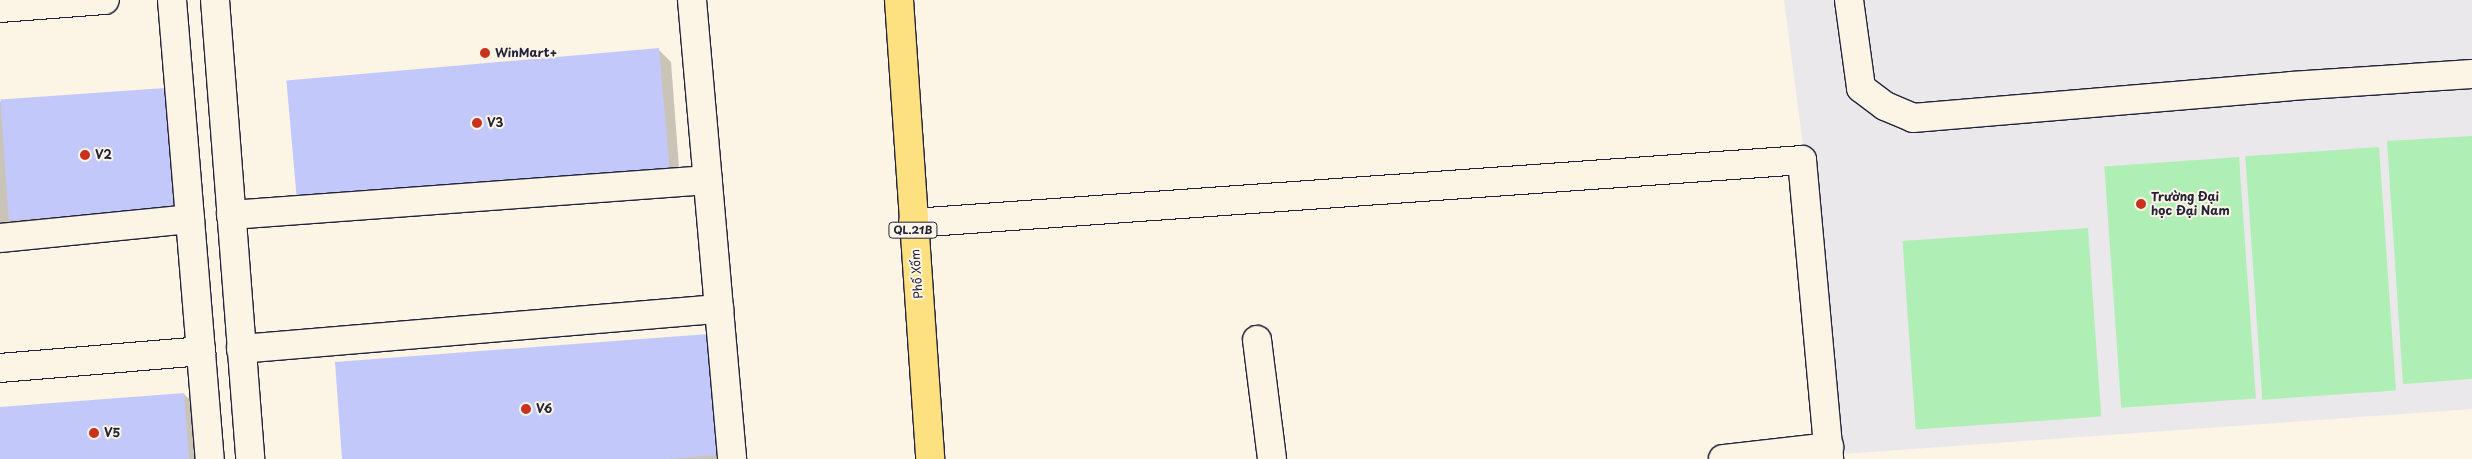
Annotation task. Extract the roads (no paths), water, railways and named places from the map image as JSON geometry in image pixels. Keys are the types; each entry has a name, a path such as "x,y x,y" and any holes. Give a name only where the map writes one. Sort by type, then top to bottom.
{"highway":[{"name":"Phố Xốm","path":"899,0 930,459"}],"lane":[{"path":"0,8 105,0"},
{"path":"172,0 210,459"},
{"path":"215,0 250,459"},
{"path":"692,0 732,459"},
{"path":"1849,0 1862,88 1884,106 1913,118 2291,86 2472,74"},
{"path":"913,223 1802,160 1829,453 1723,459"},
{"path":"231,215 708,180"},
{"path":"0,238 190,219"},
{"path":"241,349 719,310"},
{"path":"1257,340 1272,459"},
{"path":"0,368 201,351"}],"place":[{"name":"WinMart+","path":"485,53"},
{"name":"V3","path":"477,123"},
{"name":"V2","path":"85,155"},
{"name":"Trường Đại học Đại Nam","path":"2141,204"},
{"name":"V6","path":"526,409"},
{"name":"V5","path":"94,433"}]}
